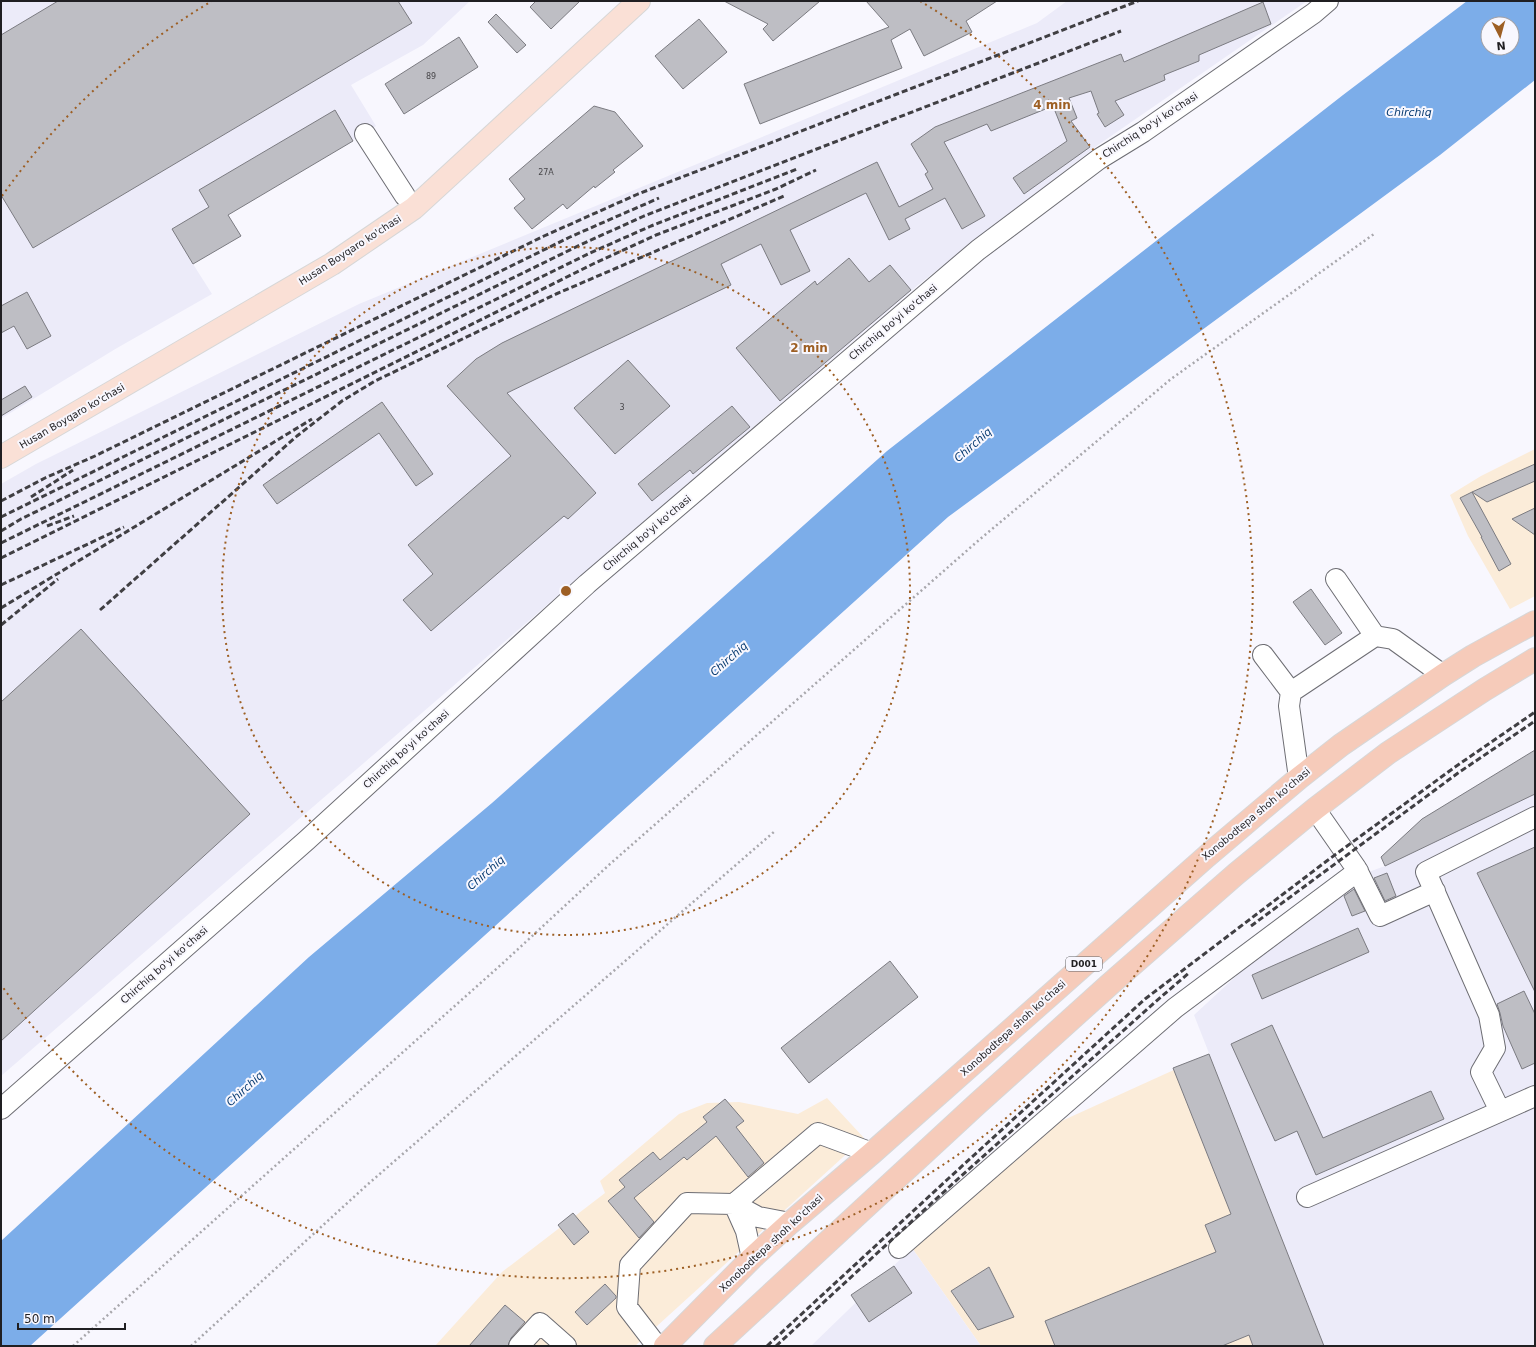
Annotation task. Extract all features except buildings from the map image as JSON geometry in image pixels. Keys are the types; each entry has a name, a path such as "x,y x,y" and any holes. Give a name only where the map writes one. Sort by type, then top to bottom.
{"highway":[{"name":"Xonobodtepa shoh ko'chasi","path":"665,1346 752,1258 790,1223 872,1153 1142,913 1300,778 1342,745 1443,675 1473,656 1535,622"},
{"name":"D001","path":"716,1346 1097,995 1236,874 1315,809 1388,753 1484,690 1535,659"}],"main road":[{"name":"Husan Boyqaro ko'chasi","path":"1,440 326,253 409,202 618,1"},
{"name":"Husan Boyqaro ko'chasi","path":"1,457 332,264 409,202 639,1"}],"street":[{"name":"Chirchiq bo'yi ko'chasi","path":"1,1109 307,840 587,584 978,250 1099,159 1143,132 1314,13 1328,1"},
{"path":"365,134 409,202"},
{"path":"1336,579 1374,636"},
{"path":"1291,692 1374,636 1393,639 1443,675"},
{"path":"1263,655 1291,692 1290,706 1300,778"},
{"path":"1315,809 1358,871 1380,916 1435,891"},
{"path":"1500,1111 1481,1072 1495,1048 1489,1015 1426,872 1535,817"},
{"path":"899,1248 1175,1008 1358,871"},
{"path":"1307,1197 1535,1096"},
{"path":"734,1204 818,1132 872,1153"},
{"path":"657,1346 627,1307 630,1265 687,1203 734,1204 758,1217 790,1223"},
{"path":"734,1204 746,1231 752,1258"},
{"path":"519,1346 540,1323 566,1346"}],"path":[{"path":"73,1346 497,968 610,864 979,540 1171,379 1374,234"},
{"path":"191,1346 367,1185 775,832"}],"shaded area":[{"path":"1,1 470,1 423,45 351,85 376,126 228,215 241,236 193,264 212,294 117,348 2,418"},
{"path":"1067,1 1307,1 1098,145 918,285 1,1076 1,484 36,464 359,304 1037,23"},
{"path":"1535,449 1535,596 1510,609 1468,536 1450,495 1481,476"},
{"path":"1535,794 1535,1346 1324,1346 1194,1015 1336,884 1385,866"},
{"path":"1209,1054 1324,1346 981,1346 912,1248 1044,1129"},
{"path":"827,1098 864,1138 635,1346 435,1346 502,1272 605,1193 600,1181 679,1114 707,1103 739,1102 798,1114"},
{"path":"912,1248 981,1346 811,1346"}],"water":[{"name":"Chirchiq","path":"1467,1 1535,1 1535,80 1440,155 948,517 30,1346 1,1346 1,1241 309,957 492,803 887,451 1343,95"}],"railway":[{"path":"1,501 45,478 95,456 544,236 638,194 1138,1"},
{"path":"1,531 21,519 580,245 644,216 1121,31"},
{"path":"1,543 590,253 651,226 797,169"},
{"path":"1,558 593,264 656,235 776,189 816,170"},
{"path":"100,610 297,436 342,401 375,381 556,294 784,196"},
{"path":"1,517 570,237 659,198"},
{"path":"1,608 312,419"},
{"path":"31,497 73,470"},
{"path":"47,526 74,516"},
{"path":"1,585 124,527"},
{"path":"1,625 58,579"},
{"path":"767,1346 1145,999 1328,860 1455,767 1535,712"},
{"path":"1251,926 1458,773 1535,721"},
{"path":"776,1346 959,1178 1190,972"}]}
